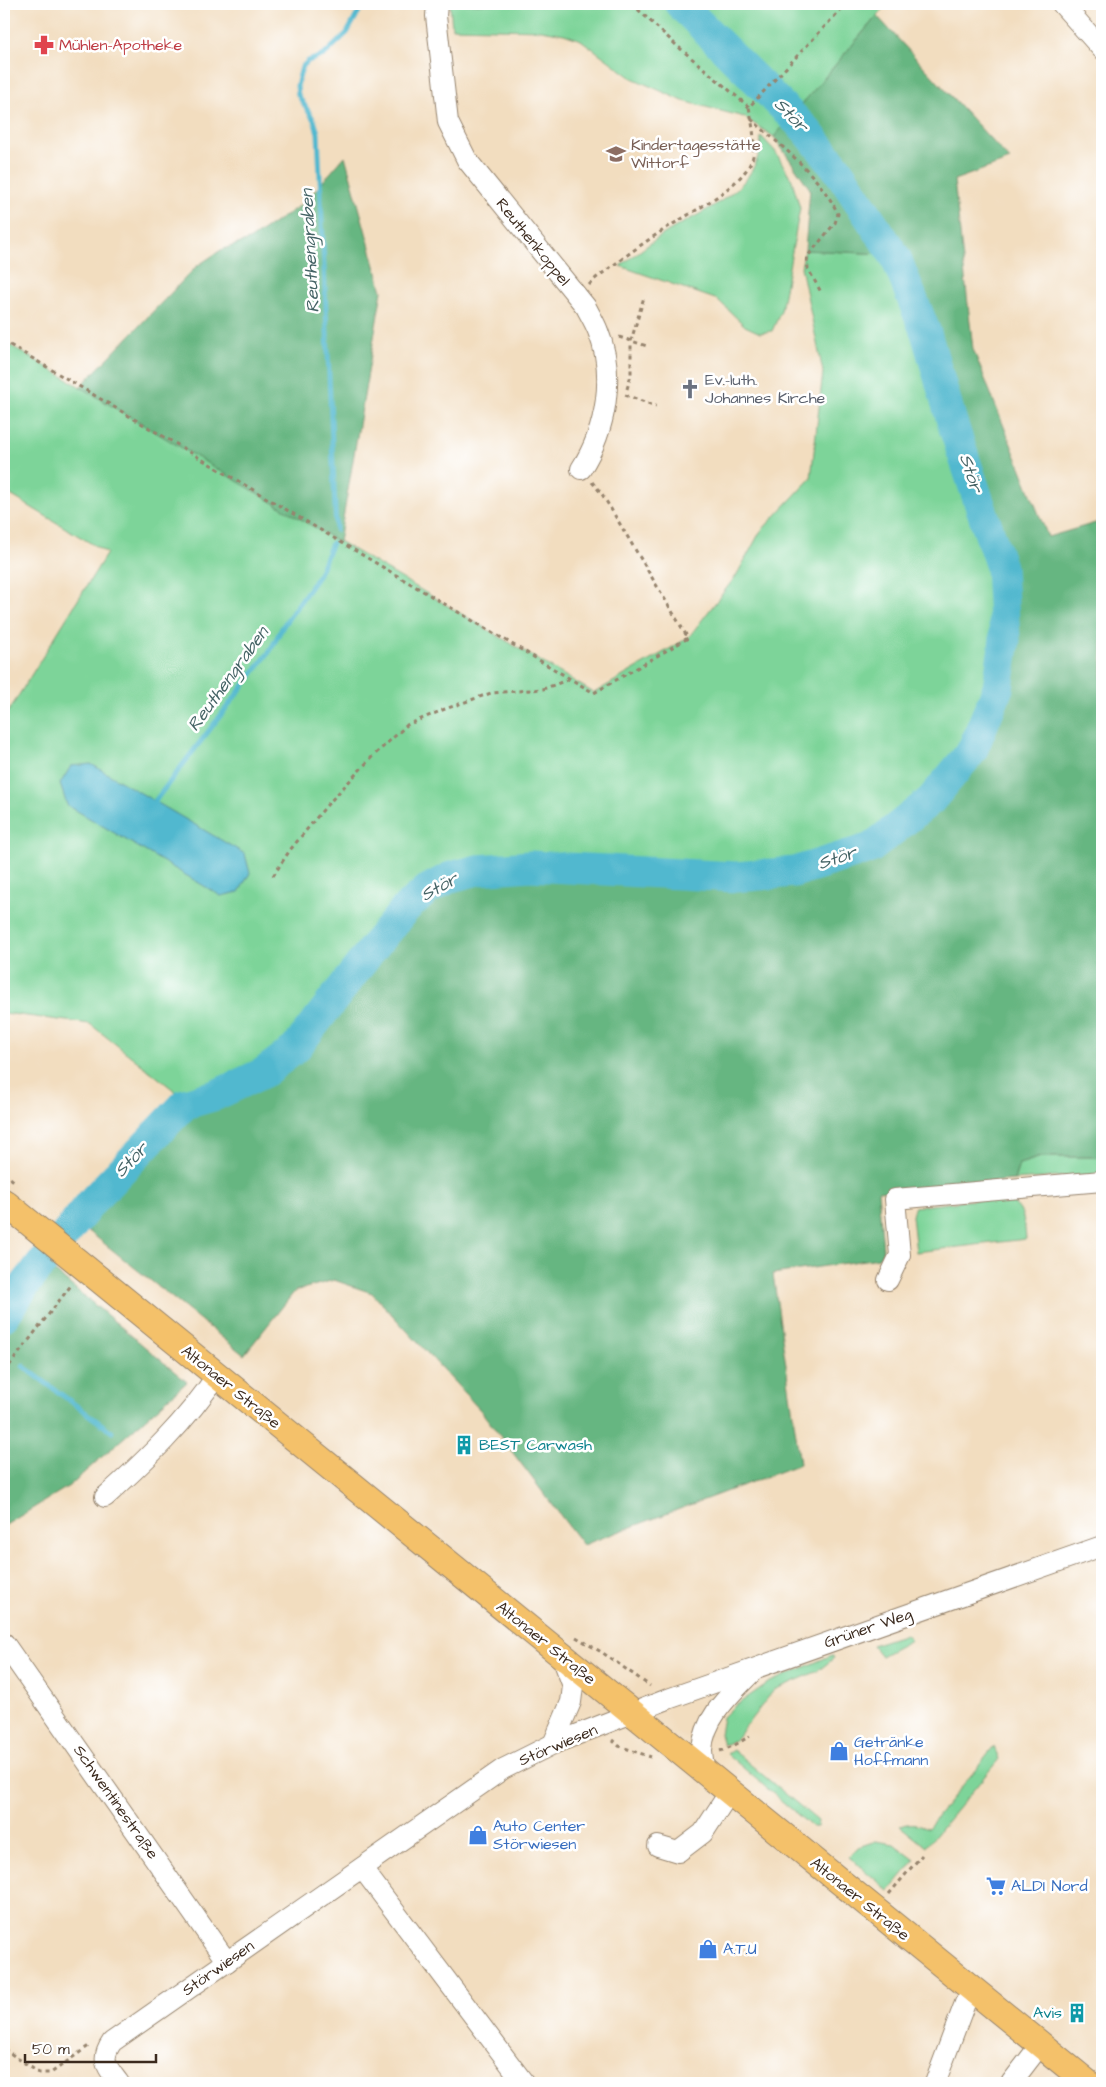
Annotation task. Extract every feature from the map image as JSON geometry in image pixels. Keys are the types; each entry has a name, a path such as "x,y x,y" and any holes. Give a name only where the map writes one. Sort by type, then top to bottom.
{"main road":[{"name":"Altonaer Straße","path":"4,1202 562,1657 634,1713 711,1762 730,1793 1041,2044 1077,2079"}],"street":[{"path":"1062,4 1102,49"},
{"name":"Reuthenkoppel","path":"434,8 448,122 467,160 586,307 598,331 605,359 607,390 602,427 592,452 581,469"},
{"path":"888,1280 900,1255 895,1199 1102,1181"},
{"path":"105,1497 156,1449 185,1417 217,1376"},
{"name":"Grüner Weg","path":"634,1713 757,1667 1102,1546"},
{"name":"Schwentinestraße","path":"4,1643 227,1962"},
{"path":"552,1744 572,1702 573,1686 562,1657"},
{"path":"711,1762 702,1751 706,1730 720,1705 757,1667"},
{"name":"Störwiesen","path":"119,2083 106,2066 105,2058 112,2042 503,1769 552,1744 634,1713"},
{"path":"658,1846 678,1852 702,1833 730,1793"},
{"path":"362,1868 524,2083"},
{"path":"935,2083 965,2003 973,1990"},
{"path":"1011,2083 1041,2044"}],"path":[{"path":"578,297 596,278 660,232 724,192 743,174 752,158 754,136 749,107 675,44 632,4"},
{"path":"749,107 846,4"},
{"path":"1093,4 1102,15"},
{"path":"751,119 807,170 832,200 838,214 835,223 807,256 808,269 820,292"},
{"path":"644,297 631,341 631,375 625,396 656,406"},
{"path":"598,331 647,346"},
{"path":"10,345 594,693 688,638 602,494 581,469"},
{"path":"273,876 290,850 327,805 372,757 407,725 491,693 543,689 570,679"},
{"path":"4,1381 9,1366 73,1282"},
{"path":"4,1420 6,1459 4,1469"},
{"path":"711,1762 725,1750 750,1736"},
{"path":"889,1895 922,1855"},
{"path":"4,2049 39,2073 51,2072 94,2042"}],"green space":[{"path":"450,4 887,4 774,137 744,117 683,101 632,78 581,40 564,34 542,30 452,28"},
{"path":"877,16 1010,160 954,180 973,349 1048,537 1102,521 1102,1157 1041,1157 1019,1164 1014,1180 878,1191 883,1250 879,1258 773,1274 800,1464 583,1545 481,1411 372,1293 334,1280 295,1291 244,1355 76,1221 94,1199 185,1104 216,1095 263,1073 295,1049 406,908 427,890 451,877 478,870 530,866 736,877 794,872 871,848 931,800 972,751 998,688 1005,639 1001,567 953,425 926,333 896,258 884,254 805,250 810,189 774,137"},
{"path":"761,136 775,151 792,180 800,208 781,311 772,331 760,333 745,326 718,300 620,266 649,244 714,205 742,184 752,170 759,155"},
{"path":"345,156 382,291 339,542 80,387 197,266 221,250 249,240 305,202"},
{"path":"805,250 884,254 896,258 926,333 953,425 1001,567 1005,639 998,688 972,751 931,800 871,848 794,872 736,877 530,866 406,908 295,1049 263,1073 216,1095 185,1104 175,1091 90,1024 4,1013 4,719 107,553 4,491 4,365 10,345 594,693 688,638 736,576 760,532 811,478 823,372 801,267"},
{"path":"1041,1157 1102,1157 1102,1174 1014,1180 1019,1164"},
{"path":"999,1197 1013,1203 1021,1212 1026,1239 916,1252 912,1216 914,1207"},
{"path":"35,1255 187,1382 69,1486 4,1526 4,1297"},
{"path":"906,1634 911,1640 881,1656 872,1645"},
{"path":"832,1655 834,1658 818,1671 774,1690 734,1741 723,1745 720,1734 723,1717 732,1708 768,1683"},
{"path":"994,1747 999,1759 926,1847 900,1826 914,1824 928,1828"},
{"path":"733,1750 818,1821 817,1827 812,1827 727,1754"},
{"path":"876,1841 894,1844 915,1860 889,1891 849,1857 858,1847"}],"water":[{"path":"91,764 245,854 250,873 239,892 221,896 67,805 60,784 71,766"}],"waterway":[{"name":"Reuthengraben","path":"336,530 318,133 314,120 298,95 297,86 302,67 308,61 324,55 347,33 363,4"},
{"name":"Stör","path":"4,1316 27,1282 94,1199 185,1104 216,1095 263,1073 295,1049 380,939 406,908 427,890 451,877 478,870 530,866 736,877 794,872 871,848 931,800 972,751 998,688 1005,639 1001,567 953,425 926,333 896,258 838,170 807,131 680,4"},
{"name":"Reuthengraben","path":"155,801 270,651 283,626 318,576 332,543"},
{"path":"23,1366 112,1432"}],"place":[{"name":"Mühlen-Apotheke","path":"44,45"},
{"name":"Kindertagesstätte Wittorf","path":"616,154"},
{"name":"Ev.-luth. Johannes Kirche","path":"690,389"},
{"name":"BEST Carwash","path":"464,1445"},
{"name":"Getränke Hoffmann","path":"839,1751"},
{"name":"Auto Center Störwiesen","path":"478,1835"},
{"name":"ALDI Nord","path":"996,1886"},
{"name":"A.T.U","path":"708,1949"},
{"name":"Avis","path":"1077,2013"}]}
